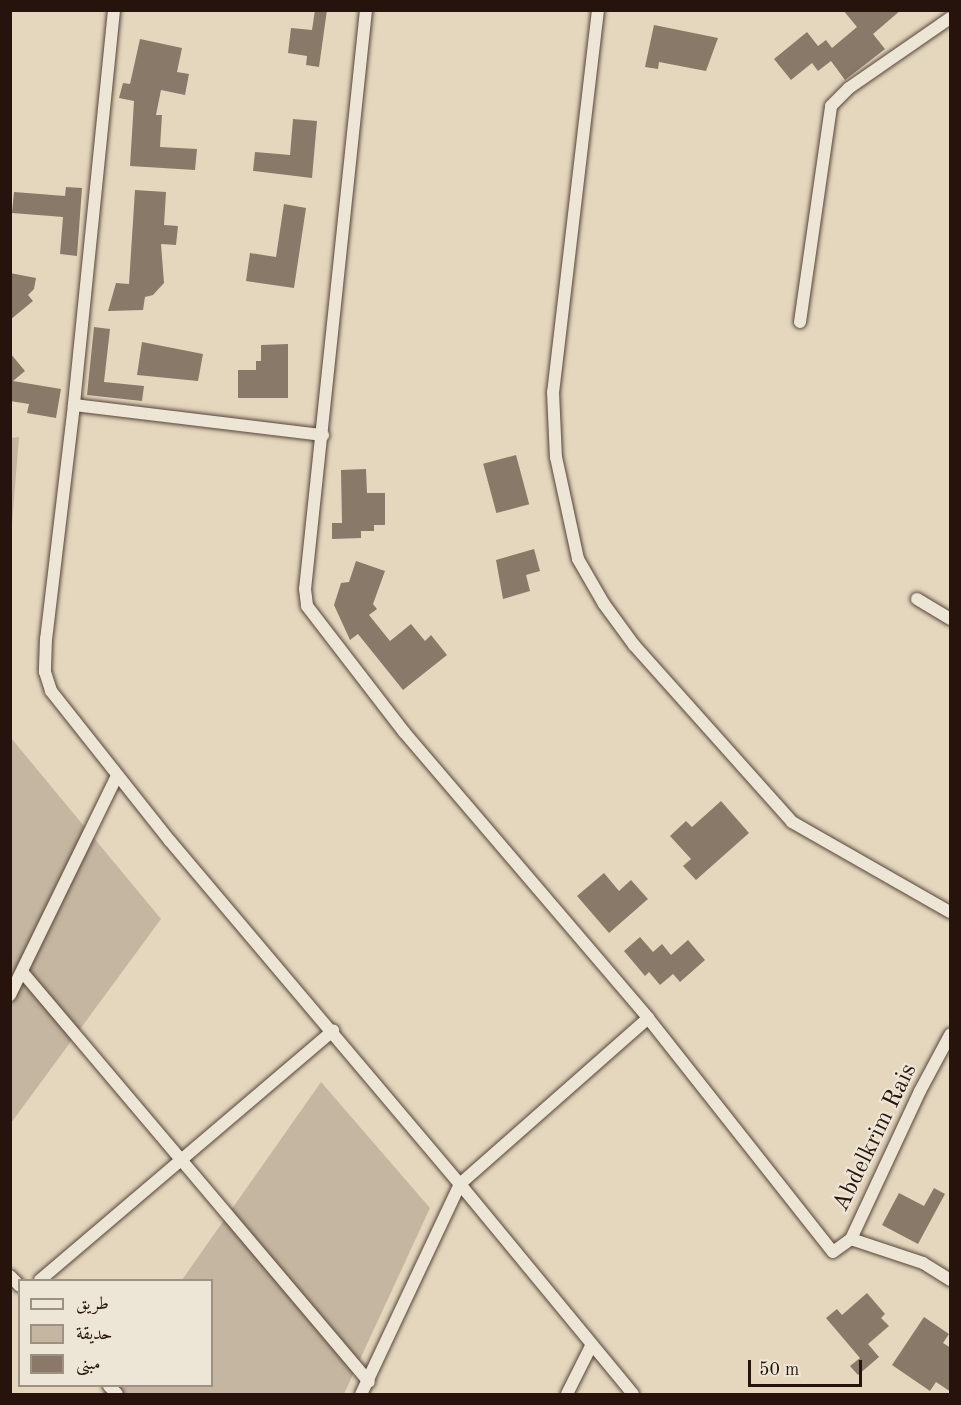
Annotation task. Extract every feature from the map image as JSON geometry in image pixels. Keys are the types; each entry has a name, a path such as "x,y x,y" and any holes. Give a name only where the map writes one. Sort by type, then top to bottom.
{"street":[{"path":"114,10 74,405 46,639 45,672 56,701 117,776 333,1031 631,1392"},
{"path":"362,1395 460,1184 648,1018 404,732 307,606 305,589 366,10"},
{"path":"598,10 553,392 556,457 578,559 603,604 634,645 792,822 951,912"},
{"path":"800,322 831,106 849,88 951,18"},
{"path":"74,405 323,435"},
{"path":"917,599 951,619"},
{"path":"10,995 24,974 117,776"},
{"path":"24,974 369,1382"},
{"name":"Abdelkrim Rais","path":"648,1018 833,1252 851,1239 920,1091 951,1035"},
{"path":"42,1279 333,1031"},
{"path":"851,1239 923,1263 951,1280"},
{"path":"567,1395 591,1346"}],"green space":[{"path":"19,437 11,536 11,438"},
{"path":"11,738 161,919 11,1123"},
{"path":"321,1082 430,1208 344,1394 102,1394 108,1387 213,1387 213,1279 183,1279"}],"building":[{"path":"315,10 327,10 319,67 306,65 307,56 288,53 291,28 312,30"},
{"path":"843,10 901,10 873,34 885,49 845,80 831,61 818,71 812,63 791,80 774,59 807,32 818,46 826,40 832,48 857,27"},
{"path":"654,25 718,38 706,71 659,62 658,69 645,67"},
{"path":"140,39 182,48 177,72 189,74 185,95 161,90 156,115 162,115 160,147 197,149 195,170 130,166 134,101 119,98 123,83 130,84"},
{"path":"293,119 317,121 312,178 253,171 255,152 290,155"},
{"path":"66,187 82,188 77,256 60,254 63,217 12,213 14,192 65,196"},
{"path":"135,190 166,192 164,225 178,226 176,245 161,244 164,283 153,295 145,297 143,310 108,311 116,283 129,284"},
{"path":"284,204 306,208 294,288 246,281 250,253 276,257"},
{"path":"10,273 36,278 34,289 28,295 33,301 10,320"},
{"path":"94,327 110,329 104,382 144,386 142,401 87,395"},
{"path":"142,342 203,354 198,381 137,375"},
{"path":"288,344 288,398 238,398 238,370 256,370 256,361 261,361 261,345"},
{"path":"10,353 25,371 13,381 61,389 56,418 27,413 29,404 10,401"},
{"path":"516,455 529,504 496,513 483,464"},
{"path":"366,469 367,493 385,493 385,525 374,525 374,531 361,531 361,538 332,539 332,523 342,523 341,470"},
{"path":"534,549 540,571 526,575 530,591 503,599 496,560"},
{"path":"356,561 385,571 373,604 377,609 369,615 390,641 411,624 425,641 431,635 447,655 403,690 358,634 350,640 334,605 341,583 349,582"},
{"path":"721,801 749,833 696,880 683,866 691,859 670,836 686,821 692,827"},
{"path":"604,873 619,891 631,880 648,899 609,933 577,896"},
{"path":"640,937 653,952 662,944 671,955 688,940 705,960 680,982 673,974 660,985 649,972 645,976 624,951"},
{"path":"934,1188 945,1194 918,1244 882,1225 899,1193 924,1206"},
{"path":"867,1293 885,1314 881,1318 889,1326 868,1344 879,1357 858,1375 850,1366 860,1358 826,1318 837,1309 842,1315"},
{"path":"924,1317 949,1334 943,1343 951,1348 951,1392 936,1382 930,1391 892,1365"}]}
